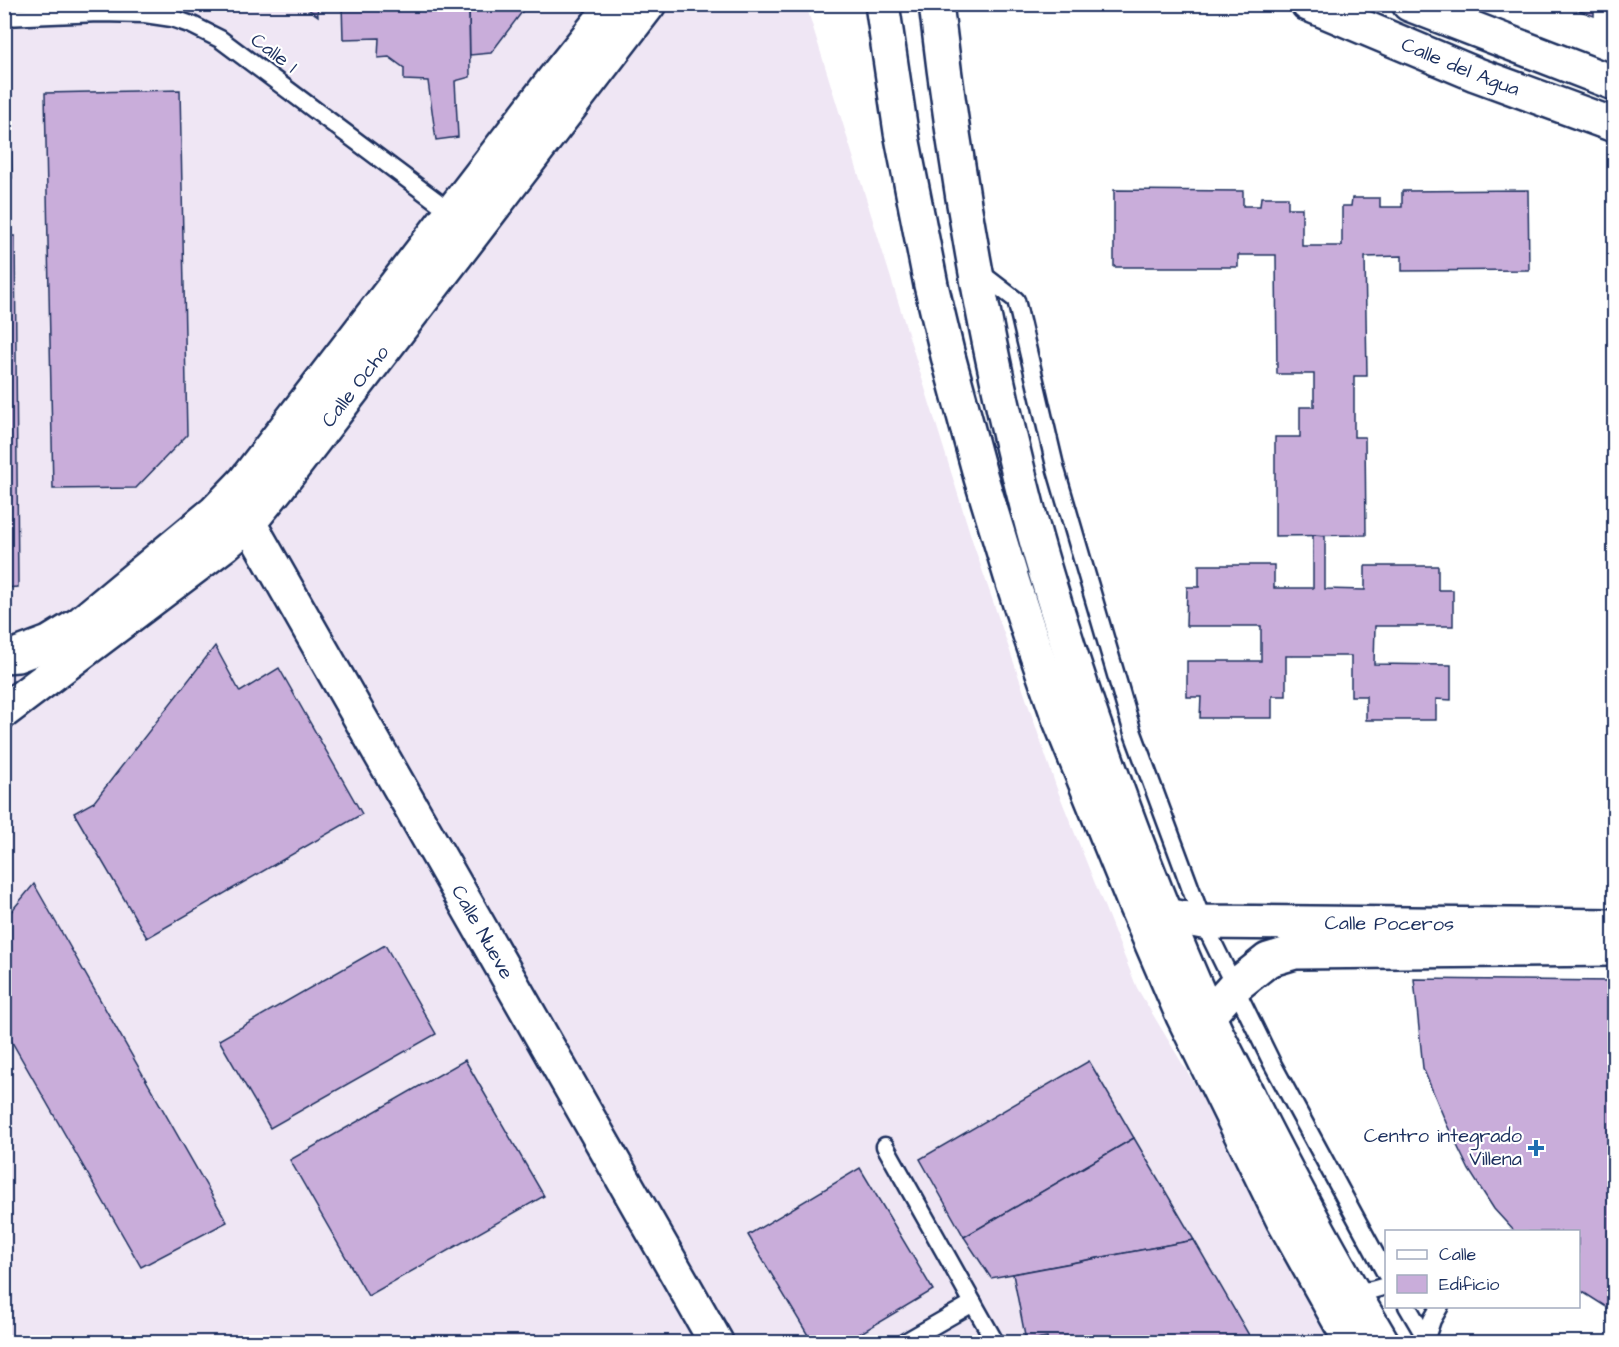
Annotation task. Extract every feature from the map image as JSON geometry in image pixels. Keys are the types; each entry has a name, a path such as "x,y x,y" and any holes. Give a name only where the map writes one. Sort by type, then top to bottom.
{"street":[{"name":"Calle Ocho","path":"4,656 17,655 49,643 80,624 215,512 244,482 614,4"},
{"name":"Calle Ocho","path":"4,711 225,544 249,523 649,4"},
{"path":"882,4 902,132 936,306 981,478 1027,627 1057,713 1183,1016 1283,1220 1352,1342"},
{"path":"936,4 951,123 975,269 1013,448 1028,512 1054,600 1107,762 1165,915 1209,1016 1294,1186 1382,1342"},
{"name":"Calle del Agua","path":"1308,4 1475,74 1614,125"},
{"name":"Calle del Agua","path":"1409,4 1614,83"},
{"name":"Calle Nueve","path":"249,523 716,1342"},
{"name":"Calle Poceros","path":"1165,915 1203,922 1614,926"},
{"name":"Calle Poceros","path":"1209,1016 1234,987 1268,960 1295,952 1614,949"}],"lane":[{"name":"Calle 1","path":"4,17 99,13 145,14 172,18 192,25 220,39 451,212"},
{"path":"975,269 1016,300 1056,470 1130,721 1203,922 1313,1141 1385,1272"},
{"path":"885,1146 995,1342"},
{"path":"1318,1284 1335,1290 1352,1292 1385,1286"},
{"path":"905,1342 973,1303"},
{"path":"1408,1308 1427,1340"},
{"path":"1427,1340 1432,1320 1439,1308"}],"shaded area":[{"path":"5,5 806,5 974,546 1057,789 1137,988 1222,1130 1338,1342 5,1342"}],"building":[{"path":"301,4 317,4 318,16"},
{"path":"342,4 469,4 470,77 455,81 458,137 436,140 428,81 404,80 404,68 389,57 378,58 379,38 343,39"},
{"path":"469,4 528,4 491,53 470,55"},
{"path":"1561,4 1614,4 1614,10 1594,10 1594,16"},
{"path":"4,50 9,50 12,178 4,178"},
{"path":"180,90 187,435 136,488 53,489 45,93"},
{"path":"1114,190 1243,191 1243,206 1260,206 1261,197 1288,197 1288,208 1302,208 1302,246 1342,246 1342,206 1351,206 1352,198 1380,198 1380,207 1402,207 1402,191 1528,190 1529,270 1402,271 1402,256 1365,257 1367,376 1354,376 1354,437 1365,437 1366,535 1275,536 1275,437 1300,437 1300,407 1314,407 1314,374 1277,374 1276,255 1238,255 1238,267 1114,267"},
{"path":"4,236 15,236 18,587 4,588"},
{"path":"1313,535 1325,536 1325,589 1365,590 1365,566 1438,566 1438,590 1453,590 1453,626 1375,626 1374,664 1451,665 1451,700 1436,699 1436,720 1366,720 1366,696 1351,696 1351,656 1286,656 1286,696 1272,696 1272,718 1200,718 1201,697 1187,697 1187,661 1261,661 1261,626 1186,626 1187,587 1199,587 1199,565 1274,565 1274,588 1313,588"},
{"path":"215,646 240,692 279,668 362,814 147,938 74,813 94,802"},
{"path":"34,884 227,1222 141,1267 4,1028 4,920"},
{"path":"385,945 436,1034 270,1128 219,1040"},
{"name":"Centro integrado Villena","path":"1414,979 1614,981 1614,1312 1580,1290 1580,1230 1513,1230 1494,1209 1469,1170 1423,1068"},
{"path":"465,1060 544,1196 368,1296 290,1160"},
{"path":"1089,1061 1134,1138 964,1237 920,1159"},
{"path":"1134,1138 1194,1240 991,1278 964,1237"},
{"path":"860,1168 933,1290 846,1342 812,1342 748,1235"},
{"path":"1194,1240 1253,1342 1048,1342 1047,1337 1026,1341 1013,1274"}],"place":[{"name":"Centro integrado Villena","path":"1536,1148"}]}
